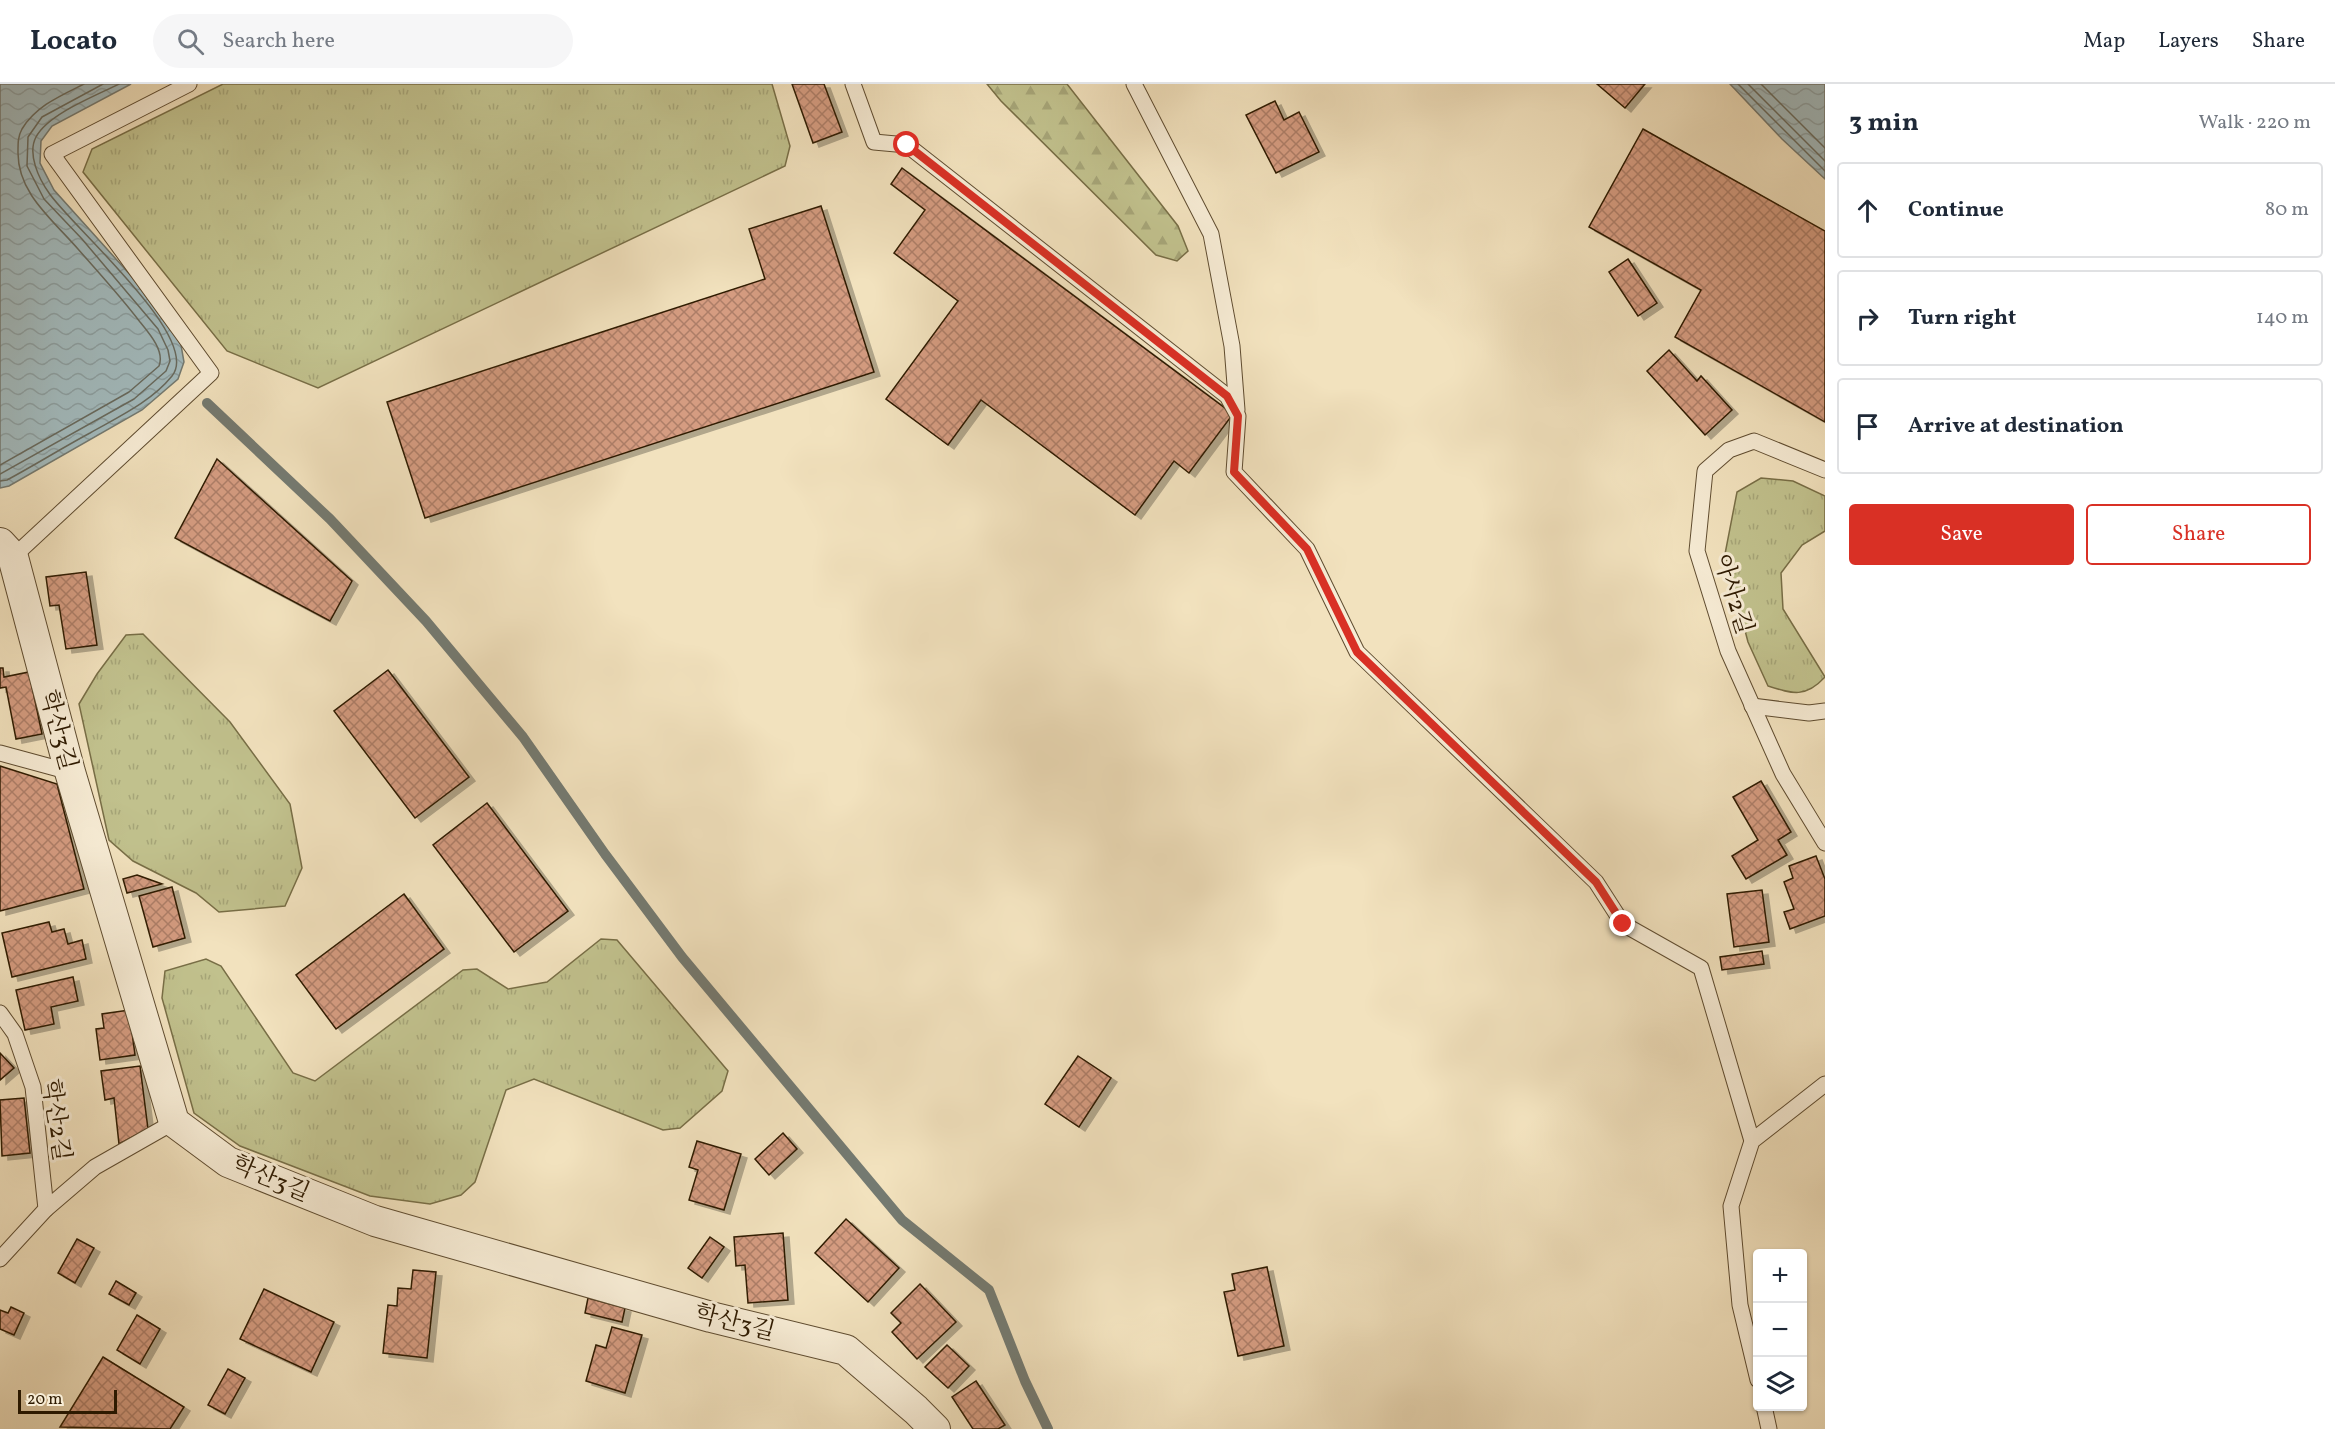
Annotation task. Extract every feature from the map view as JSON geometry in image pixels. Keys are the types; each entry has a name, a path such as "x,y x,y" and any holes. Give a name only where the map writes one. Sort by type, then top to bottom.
{"street":[{"name":"학산3길","path":"7,550 174,1122 228,1162 375,1221 711,1317 846,1350 935,1429"}],"lane":[{"path":"7,550 211,373 52,154 189,84"},
{"path":"853,84 874,142 907,145 1227,396 1238,416"},
{"path":"1134,84 1211,234 1232,346 1238,416 1234,472 1307,549 1357,652 1596,882 1623,924 1701,968 1752,1141"},
{"name":"아사2길","path":"1825,470 1754,441 1729,450 1705,471 1697,551 1728,651 1752,706 1783,774 1825,843"},
{"path":"1752,706 1809,713 1825,711"},
{"path":"0,753 70,772"},
{"name":"학산2길","path":"0,1012 15,1034 33,1087 46,1209"},
{"path":"1753,1359 1740,1305 1731,1206 1752,1141 1825,1084"},
{"path":"0,1259 46,1209 95,1167 174,1122"},
{"path":"1765,1411 1769,1429"}],"green space":[{"path":"223,84 772,84 790,146 785,166 318,388 227,351 83,172 92,149"},
{"path":"987,84 1067,84 1178,226 1188,251 1177,261 1156,255 1001,101"},
{"path":"1761,478 1793,481 1825,496 1825,531 1802,545 1781,573 1783,609 1825,677 1805,691 1792,692 1768,686 1748,642 1725,554 1737,492"},
{"path":"143,634 230,722 290,804 302,868 285,906 219,912 196,893 133,861 109,840 79,704 97,674 126,635"},
{"path":"601,939 617,940 728,1071 722,1091 680,1128 663,1130 534,1079 506,1090 475,1182 461,1195 430,1204 370,1196 240,1146 194,1113 162,998 165,971 206,959 221,966 293,1073 315,1081 463,970 477,969 508,989 547,982"}],"water":[{"path":"0,84 131,84 52,126 41,141 40,163 54,190 142,288 169,322 181,345 184,362 178,379 142,410 9,486 0,488"},
{"path":"1730,84 1825,84 1825,179 1782,139"}],"building":[{"path":"792,84 824,84 842,132 813,143"},
{"path":"1597,84 1645,84 1625,108"},
{"path":"1275,101 1284,120 1299,112 1319,152 1276,173 1246,115"},
{"path":"1643,129 1825,231 1825,422 1675,337 1701,290 1589,227"},
{"path":"902,168 1233,414 1189,473 1174,461 1135,515 981,400 948,445 886,399 958,301 894,253 925,210 891,184"},
{"path":"821,206 874,372 425,518 387,402 765,279 749,229"},
{"path":"1628,259 1657,303 1638,316 1609,272"},
{"path":"1669,350 1697,381 1701,376 1732,410 1705,435 1647,371"},
{"path":"217,459 352,581 330,621 175,538"},
{"path":"86,572 97,645 66,649 59,605 50,606 46,577"},
{"path":"0,668 3,668 4,677 29,672 42,734 16,739 6,687 0,688"},
{"path":"388,670 469,777 415,818 334,711"},
{"path":"0,766 57,784 84,889 0,911"},
{"path":"1761,781 1791,832 1778,840 1787,855 1746,879 1732,856 1758,840 1733,797"},
{"path":"487,803 568,911 514,952 433,845"},
{"path":"1816,856 1825,879 1825,916 1790,929 1784,912 1794,909 1784,882 1793,878 1789,866"},
{"path":"137,875 162,884 127,893 123,879"},
{"path":"172,887 185,938 153,947 139,896"},
{"path":"1762,890 1769,942 1734,947 1727,894"},
{"path":"404,894 444,949 336,1029 296,975"},
{"path":"49,922 52,932 64,929 68,944 82,940 86,959 12,977 2,933"},
{"path":"1762,951 1764,964 1722,970 1720,957"},
{"path":"73,977 78,1001 51,1007 54,1024 25,1030 16,990"},
{"path":"129,1010 135,1055 100,1060 96,1029 104,1028 102,1014"},
{"path":"0,1053 14,1068 0,1080"},
{"path":"1078,1056 1111,1078 1079,1127 1045,1104"},
{"path":"140,1066 148,1129 119,1144 114,1098 105,1100 101,1071"},
{"path":"24,1098 30,1153 2,1156 0,1100"},
{"path":"783,1133 797,1149 769,1175 755,1159"},
{"path":"697,1141 741,1154 724,1210 689,1200 698,1170 689,1167"},
{"path":"846,1219 899,1268 868,1302 815,1253"},
{"path":"783,1233 788,1300 748,1303 745,1265 736,1266 734,1237"},
{"path":"710,1237 724,1247 702,1278 688,1268"},
{"path":"77,1239 94,1248 75,1283 58,1273"},
{"path":"1267,1267 1284,1346 1238,1356 1224,1292 1235,1290 1232,1274"},
{"path":"413,1270 436,1272 427,1358 383,1353 388,1305 397,1306 398,1288 411,1289"},
{"path":"116,1281 136,1293 129,1305 109,1294"},
{"path":"920,1284 956,1322 917,1359 892,1332 901,1323 891,1313"},
{"path":"264,1289 334,1322 311,1372 240,1339"},
{"path":"588,1298 625,1308 622,1322 585,1313"},
{"path":"11,1307 24,1313 14,1335 0,1329 0,1310 8,1313"},
{"path":"137,1315 160,1329 140,1364 117,1350"},
{"path":"612,1327 642,1335 625,1393 586,1381 596,1345 606,1348"},
{"path":"947,1345 969,1366 948,1388 925,1367"},
{"path":"103,1357 184,1407 170,1429 60,1427"},
{"path":"228,1369 245,1378 225,1414 208,1405"},
{"path":"976,1381 1005,1425 998,1429 973,1429 952,1397"}],"waterway":[{"path":"207,403 330,519 426,621 523,737 605,854 682,957 902,1220 989,1290 1025,1381 1048,1429"}],"route":[{"path":"907,145 1227,396 1238,416 1234,472 1307,549 1357,652 1596,882 1623,924"}]}
